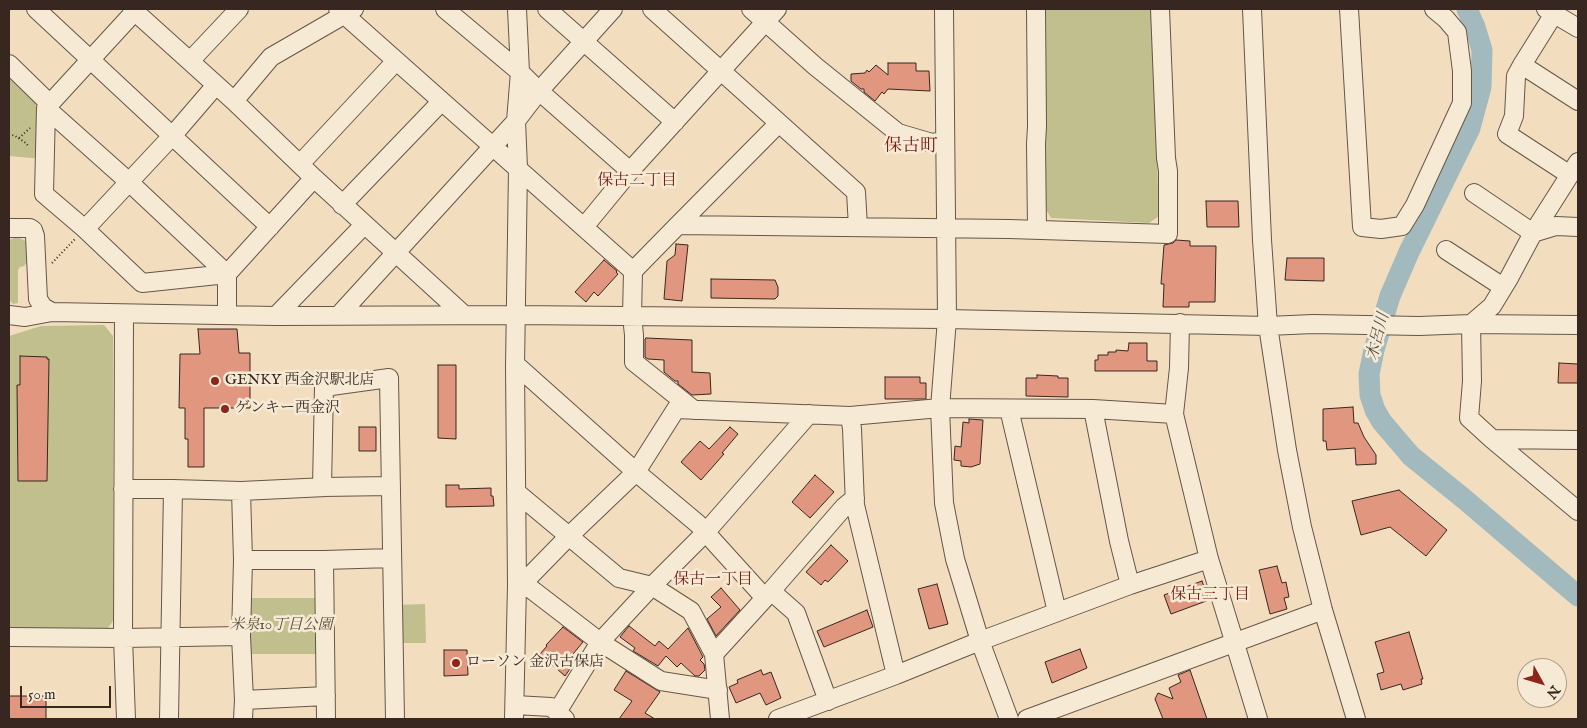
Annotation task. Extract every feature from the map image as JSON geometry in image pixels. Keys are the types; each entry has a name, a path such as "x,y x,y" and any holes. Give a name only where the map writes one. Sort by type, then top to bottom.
{"street":[{"path":"36,9 270,227"},
{"path":"190,61 239,9"},
{"path":"446,9 520,72 630,171"},
{"path":"517,9 520,72 516,121 518,168 515,364 517,585 514,712 551,707 561,716 600,642 705,533 809,414"},
{"path":"547,9 674,122"},
{"path":"339,315 516,121 539,91 613,9"},
{"path":"652,9 856,192 858,227"},
{"path":"751,9 815,66 898,133 932,143 945,141"},
{"path":"584,227 630,171 777,9"},
{"path":"944,9 947,319 940,408 944,503 955,559 980,641 1009,719"},
{"path":"1036,9 1037,230"},
{"path":"678,225 946,228 1168,234 1168,171 1160,9"},
{"path":"1252,9 1262,240 1268,326 1287,450 1302,527 1323,610 1356,719"},
{"path":"1349,9 1362,227 1381,229 1402,226 1415,205 1462,103 1462,71 1457,32 1434,9"},
{"path":"314,178 227,274 142,283 85,229 44,194 48,106 134,10 216,84 300,164 342,205 464,315"},
{"path":"1471,324 1492,306 1533,233 1574,169 1507,134 1514,116 1516,76 1553,10 1578,28"},
{"path":"234,101 271,57 346,11 396,61 441,102 493,145 633,271"},
{"path":"300,164 396,61"},
{"path":"9,64 48,106 227,274 227,315"},
{"path":"1522,65 1578,101"},
{"path":"85,229 172,135 216,84"},
{"path":"342,205 441,102"},
{"path":"694,410 634,362 633,271 778,124"},
{"path":"1474,193 1533,233"},
{"path":"276,316 364,225"},
{"path":"1533,233 1556,226 1578,227"},
{"path":"9,230 25,234 33,241 32,294 52,312"},
{"path":"1446,250 1503,287"},
{"path":"9,315 25,317 52,312 276,316 516,315 947,319 1268,326 1313,324 1419,326 1471,324 1578,325"},
{"path":"124,314 123,638 126,719"},
{"path":"1180,323 1179,368 1174,414 1208,559 1258,719"},
{"path":"1471,324 1472,381 1469,418 1578,511"},
{"path":"515,364 636,472 698,524 768,595 796,613 828,700"},
{"path":"326,486 322,486 324,387 389,378 395,719"},
{"path":"517,585 530,576 636,472 676,409 850,416 940,408 1093,409 1174,414"},
{"path":"1009,409 1057,612"},
{"path":"1093,409 1119,541 1130,585"},
{"path":"850,416 855,506 896,675"},
{"path":"1492,439 1578,440"},
{"path":"123,489 241,491 326,486 391,486"},
{"path":"169,719 173,489"},
{"path":"241,491 243,719"},
{"path":"516,492 619,578 652,586 691,611 714,654 720,719"},
{"path":"714,654 844,507 855,498"},
{"path":"243,560 392,558"},
{"path":"778,719 1057,612 1208,559"},
{"path":"324,560 326,719"},
{"path":"517,585 531,589 600,642 661,681 718,690"},
{"path":"1027,719 1323,610"},
{"path":"9,637 241,636"},
{"path":"244,700 326,696"}],"path":[{"path":"9,134 26,142 32,150"},
{"path":"52,263 85,229"}],"green space":[{"path":"1044,9 1152,9 1159,216 1149,223 1051,218 1045,208"},
{"path":"9,76 36,101 43,159 9,156"},
{"path":"17,237 28,243 28,261 18,270 18,303 13,304 9,300 9,240"},
{"path":"104,325 113,336 113,621 106,631 9,630 9,336 41,326"},
{"name":"米泉10丁目公園","path":"246,598 317,598 316,654 246,654"},
{"path":"425,604 426,643 397,643 396,605"}],"building":[{"path":"888,63 916,63 916,71 929,71 930,91 888,89 884,94 882,92 875,101 864,92 864,89 861,89 851,81 851,74 865,73 867,70 869,72 876,65 888,75"},
{"path":"1206,201 1238,201 1239,227 1207,227"},
{"path":"1176,240 1190,241 1190,246 1216,246 1215,302 1189,302 1189,307 1163,307 1164,284 1161,284 1164,245 1173,243"},
{"path":"676,244 688,245 682,301 664,299 667,261 675,255"},
{"path":"1287,258 1324,258 1324,281 1285,280"},
{"path":"604,260 618,274 598,296 594,292 586,302 575,292"},
{"path":"711,279 775,280 778,287 778,296 775,299 711,298"},
{"name":"GENKY 西金沢駅北店","path":"198,329 237,329 239,353 250,353 250,408 204,408 204,467 188,467 188,439 185,439 185,408 179,408 180,354 200,354"},
{"path":"646,338 692,340 692,372 710,373 711,394 692,395 678,384 678,381 675,381 664,372 664,360 648,359 645,357"},
{"path":"1129,343 1147,343 1147,361 1157,361 1157,371 1095,371 1095,360 1098,360 1098,355 1108,355 1108,352 1116,352 1116,350 1128,351"},
{"path":"20,356 47,357 49,359 47,481 18,481 17,385 20,385"},
{"path":"1559,363 1578,364 1578,383 1558,383"},
{"path":"438,365 456,365 456,439 438,438"},
{"path":"1037,375 1068,378 1068,397 1026,396 1026,378 1037,378"},
{"path":"885,377 920,377 920,383 926,383 926,399 885,399"},
{"path":"1353,407 1354,423 1358,423 1364,437 1376,455 1376,464 1356,465 1355,448 1327,450 1326,441 1323,441 1323,409"},
{"path":"969,419 983,420 980,464 971,467 961,466 961,461 954,460 955,446 961,447 963,422 969,423"},
{"path":"359,427 376,427 376,451 359,451"},
{"path":"730,427 738,434 722,453 724,454 701,480 681,462 700,441 709,449"},
{"path":"815,475 834,492 810,518 792,502"},
{"path":"446,485 459,485 459,489 491,488 494,506 446,507"},
{"path":"1399,490 1447,530 1426,556 1390,527 1361,535 1352,501"},
{"path":"831,545 848,561 828,582 825,580 821,585 806,572"},
{"path":"1277,566 1282,583 1286,582 1289,597 1284,598 1287,609 1270,614 1259,570"},
{"path":"1202,581 1209,600 1171,614 1164,595"},
{"path":"937,584 948,624 929,629 918,589"},
{"path":"721,588 740,610 716,636 707,619 721,607 711,597"},
{"path":"867,610 873,627 824,647 817,631"},
{"path":"629,626 655,646 659,641 668,649 688,628 703,657 700,660 704,664 705,670 699,676 695,676 681,663 677,667 666,656 658,666 633,651 635,648 620,637"},
{"path":"563,627 583,642 573,654 577,659 565,676 540,654"},
{"path":"1409,632 1423,679 1421,679 1422,684 1403,690 1401,684 1381,690 1377,674 1384,672 1375,642"},
{"path":"1080,649 1087,668 1052,683 1045,662"},
{"name":"ローソン 金沢古保店","path":"444,650 467,650 468,675 444,676"},
{"path":"761,670 763,675 771,672 781,698 766,705 760,693 736,703 729,687 738,683 737,680"},
{"path":"1190,670 1207,719 1163,719 1155,699 1158,693 1173,699 1169,688 1181,682 1178,675"},
{"path":"626,671 660,692 645,713 655,719 619,719 632,701 614,690"},
{"path":"9,696 46,696 46,719 9,719"}],"waterway":[{"name":"木呂川","path":"1467,9 1482,50 1481,87 1470,128 1409,252 1390,296 1369,374 1370,395 1375,410 1382,422 1411,456 1578,596"}],"place":[{"name":"GENKY 西金沢駅北店","path":"215,381"},
{"name":"ゲンキー西金沢","path":"225,409"},
{"name":"ローソン 金沢古保店","path":"456,663"}],"district":[{"name":"保古町","path":"911,147"},
{"name":"保古二丁目","path":"637,182"},
{"name":"保古一丁目","path":"713,581"},
{"name":"保古三丁目","path":"1210,596"}]}
